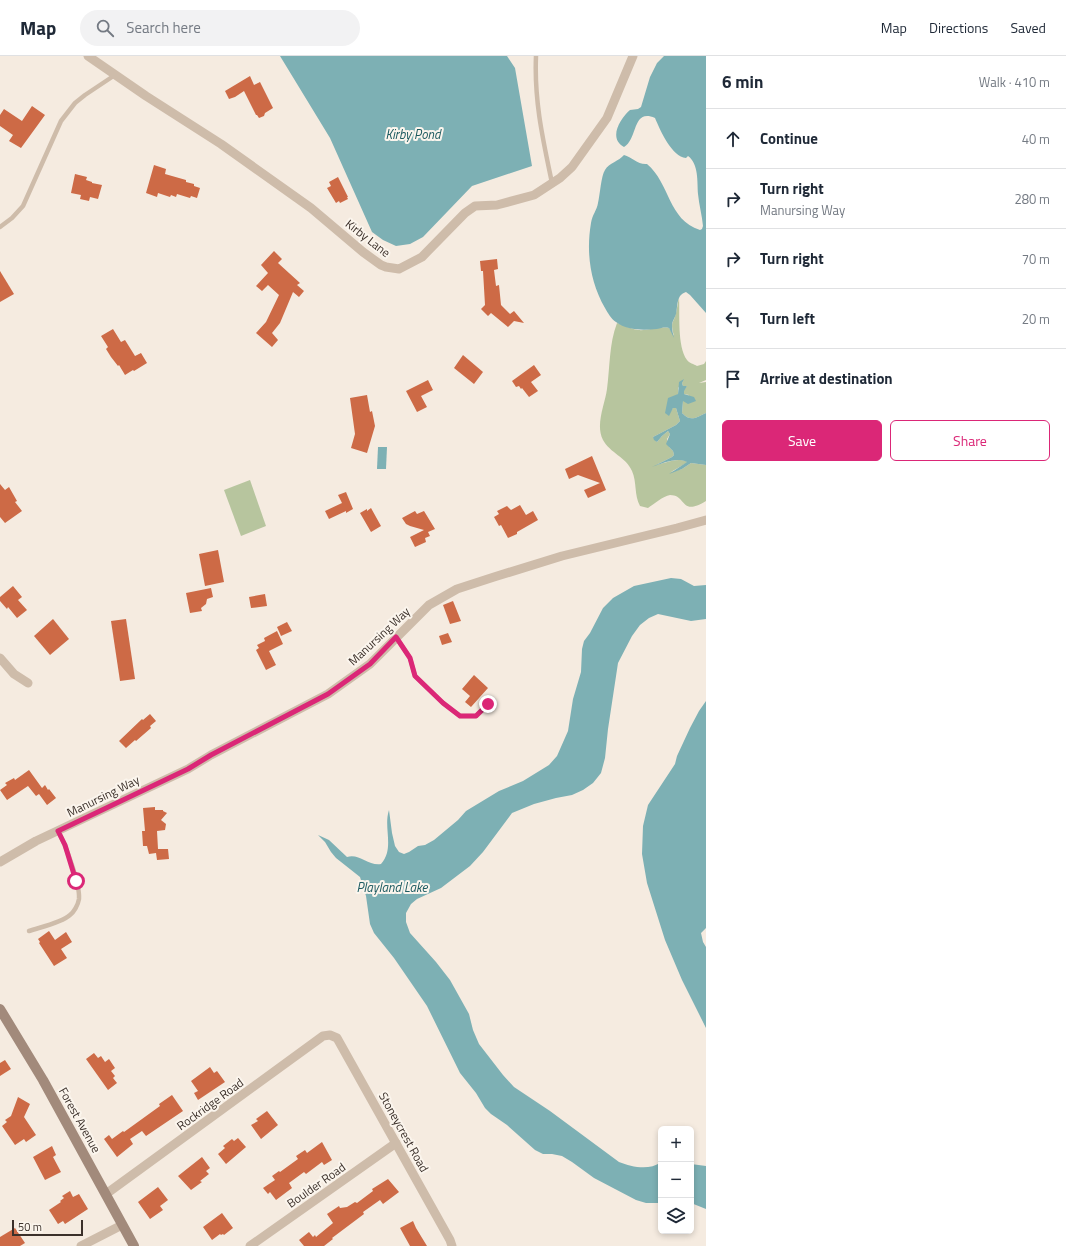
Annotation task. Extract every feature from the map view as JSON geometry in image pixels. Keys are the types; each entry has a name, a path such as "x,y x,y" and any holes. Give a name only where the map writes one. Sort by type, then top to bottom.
{"street":[{"name":"Kirby Lane","path":"88,56 146,96 222,144 311,208 363,252 386,268 399,269 422,257 465,213 475,206 496,205 534,195 560,178 572,167 607,118 633,56"},
{"name":"Manursing Way","path":"0,862 58,831 188,769 328,694 370,664 429,605 457,590 562,556 706,520"},
{"path":"0,658 14,674 28,682"},
{"name":"Forest Avenue","path":"0,1009 43,1080 134,1246"},
{"name":"Rockridge Road","path":"106,1194 323,1036 330,1035"},
{"name":"Stoneycrest Road","path":"330,1035 337,1038 452,1246"},
{"name":"Boulder Road","path":"250,1246 396,1143"},
{"path":"81,1246 122,1225"}],"lane":[{"path":"536,56 535,74 539,120 552,183"},
{"path":"0,227 12,218 23,206 61,121 74,104 85,94 116,75"},
{"path":"396,637 410,658 415,676 443,703 460,716 476,716 488,704"},
{"path":"29,931 71,915 76,908 79,899 76,881 65,845 58,831"}],"green space":[{"path":"679,297 680,338 684,354 690,363 697,366 704,364 706,361 706,380 699,383 706,382 706,413 696,418 688,418 682,413 683,401 689,395 684,394 683,391 687,386 683,386 682,383 684,380 678,388 678,394 671,411 673,408 676,408 680,421 676,425 653,437 657,442 668,431 670,434 667,439 669,447 673,451 674,455 656,465 676,460 688,462 671,472 682,469 691,463 706,465 706,501 692,507 685,504 679,498 670,495 662,498 648,508 640,506 638,502 634,475 629,466 606,444 601,434 600,421 607,389 612,339 617,323 638,330 669,328 674,336 672,323 676,313"},
{"path":"250,480 266,526 241,536 224,490"}],"water":[{"name":"Kirby Pond","path":"280,56 507,56 515,68 532,166 472,186 423,237 410,244 396,246 383,240 372,232 330,138"},
{"path":"664,56 706,56 706,313 690,295 686,292 683,293 679,298 676,314 672,324 674,338 669,328 647,330 636,329 620,325 613,319 605,308 596,288 590,267 589,256 592,217 597,206 604,173 609,166 624,155 641,163 647,164 655,172 675,210 681,218 689,225 700,230 702,229 703,226 698,198 696,168 692,159 688,156 686,158 681,156 671,148 663,136 655,118 648,116 642,117 636,126 632,138 624,147 617,139 616,134 619,123 630,110 641,107 650,77 657,63"},
{"path":"684,379 682,383 683,386 687,386 684,394 694,397 696,401 688,404 683,401 682,413 688,418 696,418 706,413 706,465 691,463 682,469 669,474 687,462 674,460 652,467 674,455 673,451 666,444 670,434 668,431 657,442 653,437 676,425 680,421 676,408 673,408 669,416 665,413 668,398 678,394 679,382"},
{"path":"378,447 387,447 386,469 377,469"},
{"name":"Playland Lake","path":"671,578 681,579 694,586 706,585 706,619 691,621 658,614 649,618 640,625 632,636 618,663 605,758 601,773 593,783 572,795 534,804 512,813 483,852 470,866 441,888 417,899 411,904 406,913 406,922 410,933 450,980 469,1014 473,1030 479,1044 503,1075 514,1087 550,1111 619,1162 635,1167 646,1167 658,1164 658,1203 646,1203 636,1200 594,1178 562,1156 543,1154 535,1150 485,1108 476,1093 460,1073 427,1006 394,958 374,933 370,924 366,896 360,877 336,858 318,835 329,840 347,857 356,857 372,863 381,864 385,858 388,845 387,824 389,810 395,846 399,852 404,854 418,846 425,845 434,840 458,820 466,811 499,791 523,781 549,765 557,756 568,731 573,699 581,672 582,649 584,641 590,633 603,608 613,598 634,586"},
{"path":"706,701 706,928 701,933 706,947 706,1028 682,980 665,940 647,883 642,854 643,826 648,805 675,764 677,756 690,728"},
{"path":"694,1164 706,1166 706,1209 694,1204"}],"building":[{"path":"250,76 254,85 260,82 273,108 265,113 264,116 259,118 244,91 229,99 225,91"},
{"path":"32,106 45,115 21,148 9,141 13,135 0,126 0,115 4,109 22,121"},
{"path":"154,165 166,169 165,174 186,180 186,182 194,184 194,186 200,188 197,198 191,196 190,198 177,194 176,197 171,195 170,197 158,193 157,197 146,193"},
{"path":"75,174 87,177 86,180 92,183 102,185 98,199 90,197 89,201 80,199 81,195 71,193"},
{"path":"338,177 348,199 340,203 339,201 336,203 327,188 331,186 329,182"},
{"path":"274,251 282,259 278,263 300,283 297,285 304,291 299,297 293,292 280,323 272,333 278,340 272,347 256,333 266,322 279,295 268,285 262,291 256,286 268,273 261,265"},
{"path":"497,259 498,269 494,270 496,286 499,285 501,305 510,314 514,311 524,323 514,321 508,327 491,313 488,316 481,309 485,305 483,271 481,271 480,261"},
{"path":"0,271 14,294 0,302"},
{"path":"113,329 121,342 125,340 135,356 141,353 147,363 125,375 106,349 108,347 101,336"},
{"path":"463,355 483,372 474,384 454,368"},
{"path":"534,365 541,375 531,382 538,391 529,397 522,388 521,389 519,386 516,387 512,381"},
{"path":"428,380 433,390 421,396 427,407 417,412 406,391"},
{"path":"367,395 370,412 372,411 375,426 367,453 351,448 355,434 350,398"},
{"path":"592,456 606,490 588,498 584,490 600,483 578,475 569,479 565,469"},
{"path":"0,484 5,490 9,487 17,501 15,502 22,511 5,523 0,517"},
{"path":"346,492 353,509 329,519 325,511 342,503 338,495"},
{"path":"520,505 526,515 533,511 538,520 517,532 517,534 508,538 501,525 499,526 494,517 499,514 497,511 507,506 511,510"},
{"path":"371,508 381,526 371,532 360,513"},
{"path":"415,511 417,514 424,511 435,529 428,532 430,536 425,538 426,542 415,547 410,537 424,530 406,524 402,518"},
{"path":"218,550 224,582 205,586 199,554"},
{"path":"13,586 22,597 18,600 27,610 17,618 8,607 7,609 0,601 0,597"},
{"path":"211,588 213,597 207,599 206,604 201,608 202,611 190,613 186,593"},
{"path":"265,594 267,606 251,608 249,597"},
{"path":"453,601 461,621 450,624 443,605"},
{"path":"53,619 69,639 50,655 34,636"},
{"path":"126,619 135,679 120,681 111,621"},
{"path":"287,622 292,631 281,636 277,627"},
{"path":"277,631 283,644 269,651 276,665 266,670 256,650 259,648 257,645 265,641 264,638"},
{"path":"448,633 452,642 442,645 439,636"},
{"path":"474,675 488,688 471,707 465,702 470,696 462,689"},
{"path":"150,714 156,721 150,726 151,728 126,748 119,741 142,719 143,720"},
{"path":"29,770 42,788 45,785 56,798 47,805 39,794 36,796 28,786 7,800 0,790 7,785 5,783 14,778 15,780"},
{"path":"155,807 155,810 163,810 167,813 161,820 166,824 165,830 157,831 158,849 168,849 169,859 157,860 156,853 149,854 147,846 143,846 142,831 145,831 143,808"},
{"path":"49,931 55,940 66,932 72,942 61,949 67,958 54,966 38,939"},
{"path":"94,1053 98,1058 101,1056 105,1062 109,1059 115,1068 111,1071 115,1076 113,1078 117,1083 108,1090 86,1059"},
{"path":"5,1060 11,1069 0,1076 0,1063"},
{"path":"210,1067 214,1073 217,1071 225,1082 198,1100 194,1093 198,1091 191,1081"},
{"path":"172,1095 183,1111 146,1136 142,1131 130,1139 133,1144 117,1157 104,1139 109,1135 112,1139 123,1131 124,1132 160,1106 159,1104"},
{"path":"18,1097 30,1104 24,1117 36,1135 26,1142 24,1139 15,1145 2,1126 7,1122 5,1120 11,1116"},
{"path":"267,1111 278,1125 261,1139 251,1125 258,1121 256,1119"},
{"path":"238,1138 246,1147 226,1164 218,1154 225,1148 223,1146 232,1139 234,1141"},
{"path":"322,1142 332,1160 324,1165 322,1162 306,1174 304,1172 289,1183 292,1188 276,1200 270,1192 268,1194 263,1188 275,1180 272,1176 298,1159 296,1156 305,1150 307,1153"},
{"path":"52,1146 56,1155 53,1157 61,1172 45,1180 33,1157"},
{"path":"202,1157 210,1168 206,1171 209,1174 200,1181 202,1182 191,1190 178,1176"},
{"path":"388,1179 399,1192 383,1204 380,1200 363,1212 364,1214 332,1238 333,1239 324,1246 304,1246 299,1240 309,1232 313,1237 315,1235 316,1237 333,1223 327,1214 339,1206 340,1208 347,1207 355,1202 357,1203 373,1191 372,1189"},
{"path":"158,1187 168,1200 160,1206 163,1210 150,1219 138,1202"},
{"path":"70,1191 73,1197 79,1194 88,1209 65,1224 63,1221 58,1224 49,1210 61,1202 60,1201 64,1198 62,1196"},
{"path":"222,1213 233,1228 224,1235 220,1234 212,1240 203,1227"},
{"path":"413,1221 427,1246 410,1246 400,1228"},
{"path":"15,1228 25,1243 20,1246 0,1246 0,1237"}],"route":[{"path":"76,881 65,845 58,831 188,769 211,755 328,694 370,664 396,637 410,658 415,676 443,703 460,716 476,716 488,704"}]}
